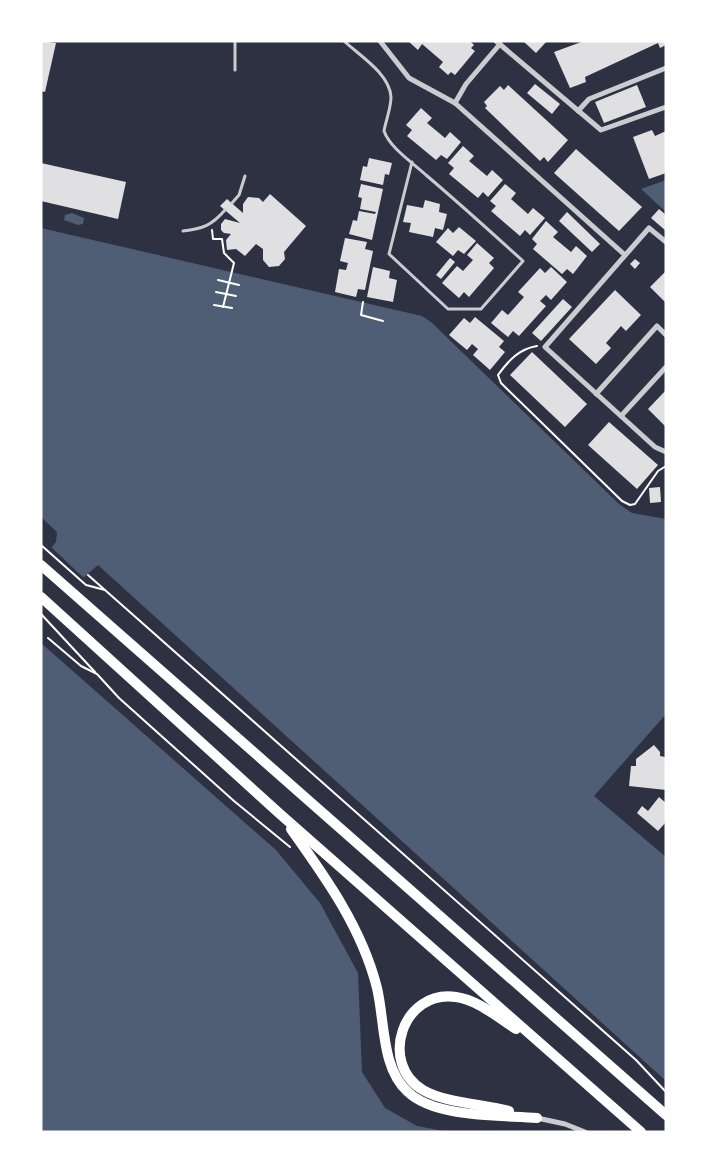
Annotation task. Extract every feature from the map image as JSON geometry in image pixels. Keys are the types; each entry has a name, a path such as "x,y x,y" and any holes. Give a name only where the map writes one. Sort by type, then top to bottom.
{"highway":[{"path":"41,565 666,1115"},
{"path":"41,597 280,814 641,1132"},
{"path":"280,814 337,895 362,944 377,988 393,1071 407,1092 425,1104 443,1109 536,1118"},
{"path":"536,1118 442,1097 423,1090 412,1082 404,1069 399,1056 399,1044 406,1022 415,1010 431,999 450,996 474,1002 545,1048"},
{"path":"624,1078 666,1106"}],"street":[{"path":"380,41 409,78 455,103 625,255"},
{"path":"455,103 466,84 498,43 600,130 666,107"},
{"path":"578,111 589,98 666,68"},
{"path":"666,242 649,228 545,347 655,447 666,452"},
{"path":"596,394 657,326 666,335"},
{"path":"621,416 666,367"},
{"path":"536,1118 565,1124 586,1132"}],"lane":[{"path":"234,41 235,70"},
{"path":"344,41 383,77 388,85 390,96 384,131 393,145 523,261 481,309 448,309 389,254 412,162"},
{"path":"232,203 239,195 245,176"},
{"path":"183,231 202,229 212,224 225,210"}],"path":[{"path":"212,224 213,239 222,239 224,253 234,263 223,306"},
{"path":"218,280 239,285"},
{"path":"216,292 236,296"},
{"path":"364,302 360,315 383,321"},
{"path":"214,305 232,308"},
{"path":"545,347 539,345 525,348 507,364 498,376 504,388 622,501 630,505 635,504 658,471 666,466"},
{"path":"42,545 86,585 106,590"},
{"path":"88,574 628,1054 666,1092"},
{"path":"41,614 119,698 234,801 291,848"},
{"path":"48,638 81,666 97,674"}],"water":[{"path":"666,180 666,212 641,189"},
{"path":"72,213 84,218 83,224 78,225 64,220 65,215"},
{"path":"41,228 422,316 431,322 619,504 632,513 666,519 666,714 594,796 666,857 666,1081 98,565 41,615 41,560 56,542 57,532 41,517"},
{"path":"41,643 276,850 320,903 358,973 362,1072 385,1108 417,1126 449,1132 41,1132"}],"pier":[{"path":"50,546 85,579 41,618 41,556"}],"building":[{"path":"41,41 56,43 45,92 41,91"},
{"path":"408,41 470,41 474,45 471,48 475,51 455,75 451,72 448,75 439,67 443,62 422,44 418,50"},
{"path":"523,41 547,41 536,53"},
{"path":"584,41 666,41 666,45 660,48 658,43 585,77 586,82 570,88 554,52"},
{"path":"535,84 560,104 552,114 527,93"},
{"path":"508,85 568,140 548,162 544,157 540,161 485,108 487,106 484,102 500,86 504,90"},
{"path":"637,85 646,107 604,123 595,102"},
{"path":"421,108 432,118 427,123 445,138 450,132 461,142 447,159 441,155 436,160 407,136 412,130 406,125"},
{"path":"652,130 655,136 666,131 666,173 649,179 633,137"},
{"path":"463,146 474,156 469,161 487,176 492,170 503,180 488,197 483,192 478,198 449,174 454,168 448,163"},
{"path":"576,149 642,207 619,231 554,173"},
{"path":"369,158 392,163 389,175 385,174 383,185 360,180 363,166 367,167"},
{"path":"41,163 126,182 118,219 41,201"},
{"path":"361,184 383,189 372,240 349,234 353,220 357,221 359,211 375,214 376,212 360,209 362,198 358,197"},
{"path":"505,184 516,193 511,199 528,214 533,208 545,218 530,235 525,230 520,236 491,211 496,206 490,201"},
{"path":"270,194 306,226 284,252 285,259 279,266 269,267 263,260 263,249 256,244 245,256 236,249 227,250 226,240 231,234 224,233 221,230 221,224 225,219 240,223 220,206 227,199 243,213 243,204 248,197 259,198 263,202"},
{"path":"425,200 440,204 439,212 447,214 443,230 435,228 433,237 409,232 411,223 403,222 407,205 423,208"},
{"path":"659,209 666,215 666,231 651,218"},
{"path":"567,212 600,244 592,252 559,221"},
{"path":"546,221 558,232 553,237 571,252 576,246 587,256 573,274 567,269 562,274 533,249 537,244 532,239"},
{"path":"459,227 476,241 464,254 458,250 453,256 436,242 448,228 453,233"},
{"path":"345,238 367,242 365,249 373,251 365,290 358,289 356,297 335,292 339,269 346,270 348,263 340,261"},
{"path":"477,243 494,258 489,263 494,268 469,297 464,292 459,298 442,283 457,266 463,271 473,260 467,255"},
{"path":"450,258 455,262 441,279 436,275"},
{"path":"635,259 640,263 635,269 630,264"},
{"path":"373,267 390,271 389,278 397,280 393,302 367,297"},
{"path":"551,267 567,282 551,300 546,295 540,301 546,306 519,336 513,331 508,337 491,323 502,310 508,315 524,297 518,292 540,268 545,273"},
{"path":"666,271 666,303 650,287"},
{"path":"615,290 641,315 626,331 621,326 606,343 611,348 596,364 569,339"},
{"path":"563,299 572,307 541,341 532,333"},
{"path":"475,317 504,341 499,347 505,352 490,370 473,355 478,349 472,344 467,350 449,335 464,318 470,323"},
{"path":"532,352 587,404 565,427 510,375"},
{"path":"666,390 666,427 648,409"},
{"path":"609,422 658,465 637,489 588,445"},
{"path":"660,487 661,502 650,503 649,488"},
{"path":"654,745 660,752 660,756 665,757 666,790 629,786 631,766 636,766 636,759"},
{"path":"659,797 666,803 666,822 658,831 637,813 642,806 648,811"}]}
